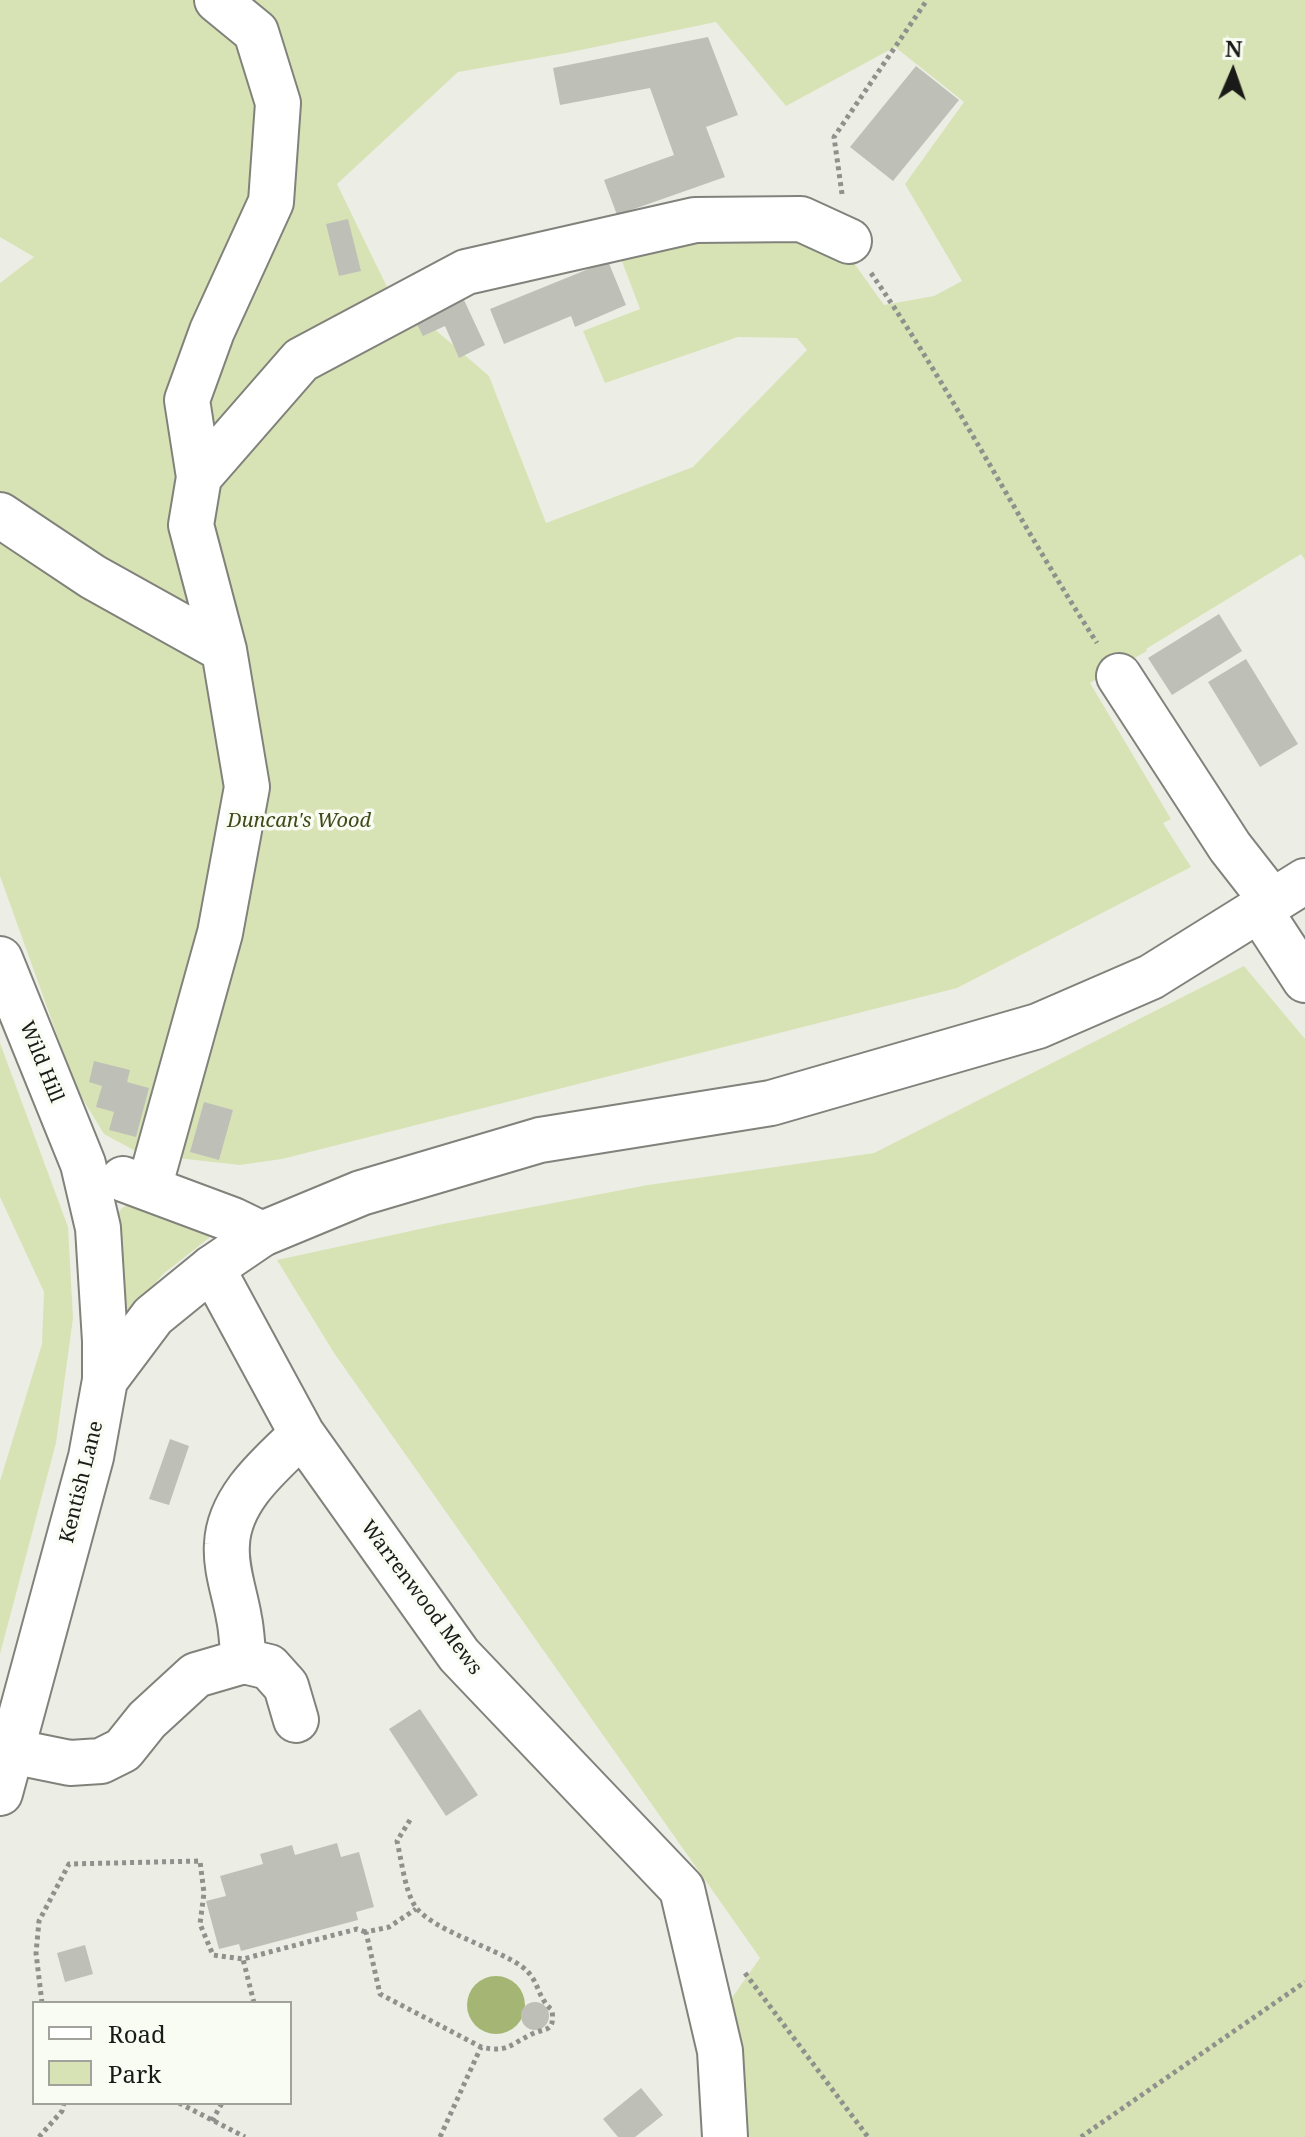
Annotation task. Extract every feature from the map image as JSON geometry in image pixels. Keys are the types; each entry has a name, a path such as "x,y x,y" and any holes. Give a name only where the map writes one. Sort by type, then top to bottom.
{"main road":[{"path":"149,1188 220,933 247,787 224,650 191,525 199,477 187,400 212,331 271,202 278,103 256,32 217,0"},
{"path":"199,477 301,360 466,272 695,220 801,219 849,241"},
{"path":"0,515 93,577 224,650"},
{"path":"1110,664 1230,847 1279,898 1305,980"},
{"name":"Kentish Lane","path":"0,1793 91,1457 105,1380 153,1316 212,1268 262,1234 361,1193 540,1140 771,1103 1038,1026 1151,977 1279,898"},
{"name":"Wild Hill","path":"0,959 83,1164 98,1228 105,1380"},
{"path":"83,1164 233,1220 262,1234"},
{"name":"Warrenwood Mews","path":"212,1268 302,1434 459,1655 682,1889 720,2051 725,2137"},
{"path":"244,1661 240,1620 226,1548 228,1529 236,1509 252,1485 302,1434"},
{"path":"11,1751 70,1763 101,1761 123,1750 147,1720 196,1675 244,1661 269,1667 286,1686 296,1720"}],"path":[{"path":"927,0 834,137 849,241 910,331 975,437 1049,569 1110,664"},
{"path":"366,1932 380,1994 481,2047 495,2050 510,2047 532,2033 549,2029 553,2020 552,2010 541,2001 537,1982 523,1967 416,1909 397,1841 410,1820"},
{"path":"42,2001 36,1953 39,1921 69,1864 200,1861 204,1893 200,1924 213,1955 243,1959 357,1929 366,1932 389,1927 416,1909"},
{"path":"243,1959 254,2001"},
{"path":"738,1963 868,2137"},
{"path":"1081,2137 1305,1982"},
{"path":"440,2137 481,2047"},
{"path":"39,2137 62,2111 64,2105"},
{"path":"183,2105 245,2137"},
{"path":"212,2121 221,2105"}],"green space":[{"name":"Duncan's Wood","path":"0,0 1305,0 1305,560 1301,554 1147,651 1090,683 1171,819 1163,823 1191,867 957,988 282,1159 240,1165 141,1154 104,1134 76,1088 0,876 0,283 34,257 0,237","holes":["716,22 786,106 895,47 964,102 905,184 962,281 934,296 884,305 844,249 787,225 618,251 640,309 583,331 605,383 738,337 797,338 807,350 693,467 546,523 489,376 388,289 337,184 458,72"]},
{"path":"1244,966 1305,1039 1305,2137 722,2137 729,2002 760,1958 334,1353 277,1260 648,1185 874,1153"},
{"path":"0,1043 68,1227 73,1318 56,1443 0,1654 0,1481 42,1344 44,1292 0,1197"},
{"path":"132,1203 210,1229 209,1238 163,1274 124,1319 116,1216 122,1208"}],"shaded area":[{"path":"496,1976 507,1978 516,1985 523,1994 523,2016 516,2025 507,2032 496,2034 485,2032 476,2025 469,2016 467,2005 469,1994 476,1985 485,1978"}],"building":[{"path":"708,37 738,115 706,127 725,177 617,215 604,180 674,155 650,88 560,105 553,68"},
{"path":"916,66 959,100 893,181 850,147"},
{"path":"348,219 361,271 339,276 326,224"},
{"path":"608,261 626,305 575,327 571,316 504,344 490,309"},
{"path":"464,300 485,345 459,358 445,326 423,336 416,322"},
{"path":"1219,614 1242,651 1172,695 1148,658"},
{"path":"1246,659 1298,744 1260,767 1208,682"},
{"path":"94,1061 130,1070 127,1082 149,1088 136,1137 109,1130 114,1112 96,1107 102,1086 89,1082"},
{"path":"204,1102 233,1110 219,1160 190,1152"},
{"path":"170,1439 189,1446 169,1505 149,1499"},
{"path":"420,1709 478,1795 446,1816 389,1729"},
{"path":"337,1843 341,1857 359,1852 374,1907 356,1912 358,1920 241,1951 239,1944 219,1949 206,1901 226,1896 220,1876 263,1864 260,1854 292,1845 295,1855"},
{"path":"85,1945 93,1974 65,1982 57,1953"},
{"path":"535,2002 545,2006 549,2016 545,2026 535,2030 525,2026 521,2016 525,2006"},
{"path":"641,2088 663,2115 635,2137 618,2137 603,2119"}]}
